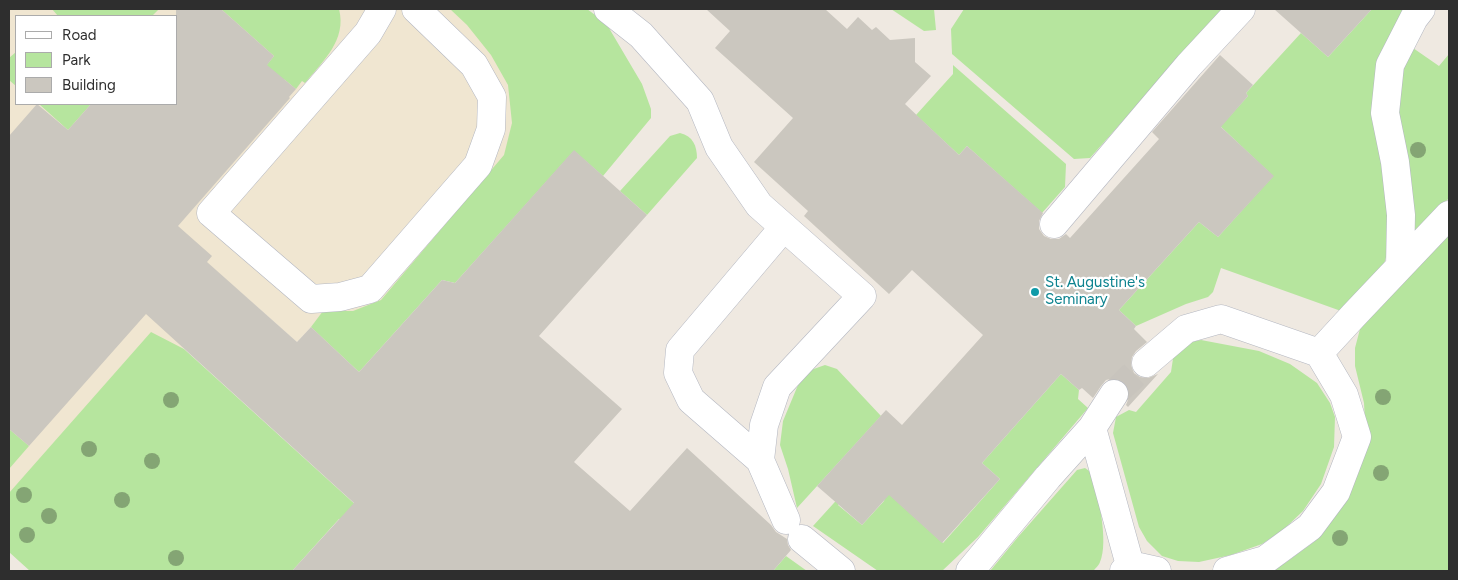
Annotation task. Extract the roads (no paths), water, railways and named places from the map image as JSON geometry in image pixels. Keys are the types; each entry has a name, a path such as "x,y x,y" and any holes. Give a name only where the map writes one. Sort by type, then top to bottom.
{"lane":[{"path":"382,9 368,34 211,213 311,299 340,297 370,289 478,165 490,129 492,97 474,65 416,9"},
{"path":"608,9 641,35 700,100 719,147 759,205 862,296 777,387 764,424 760,460"},
{"path":"1054,224 1189,65 1241,9"},
{"path":"1400,266 1401,215 1395,162 1385,113 1390,65 1414,18 1421,9"},
{"path":"1319,353 1449,215"},
{"path":"784,227 680,350 678,373 691,400 760,460 794,530 842,571"},
{"path":"1146,363 1186,329 1221,319 1319,353 1344,395 1357,437 1336,492 1310,527 1265,560 1227,571"},
{"path":"970,571 1048,477 1092,428 1114,394"},
{"path":"1092,428 1127,568 1157,571"}],"tunnel":[{"path":"1114,394 1146,363"}],"place":[{"name":"St. Augustine's Seminary","path":"1035,292"}]}
